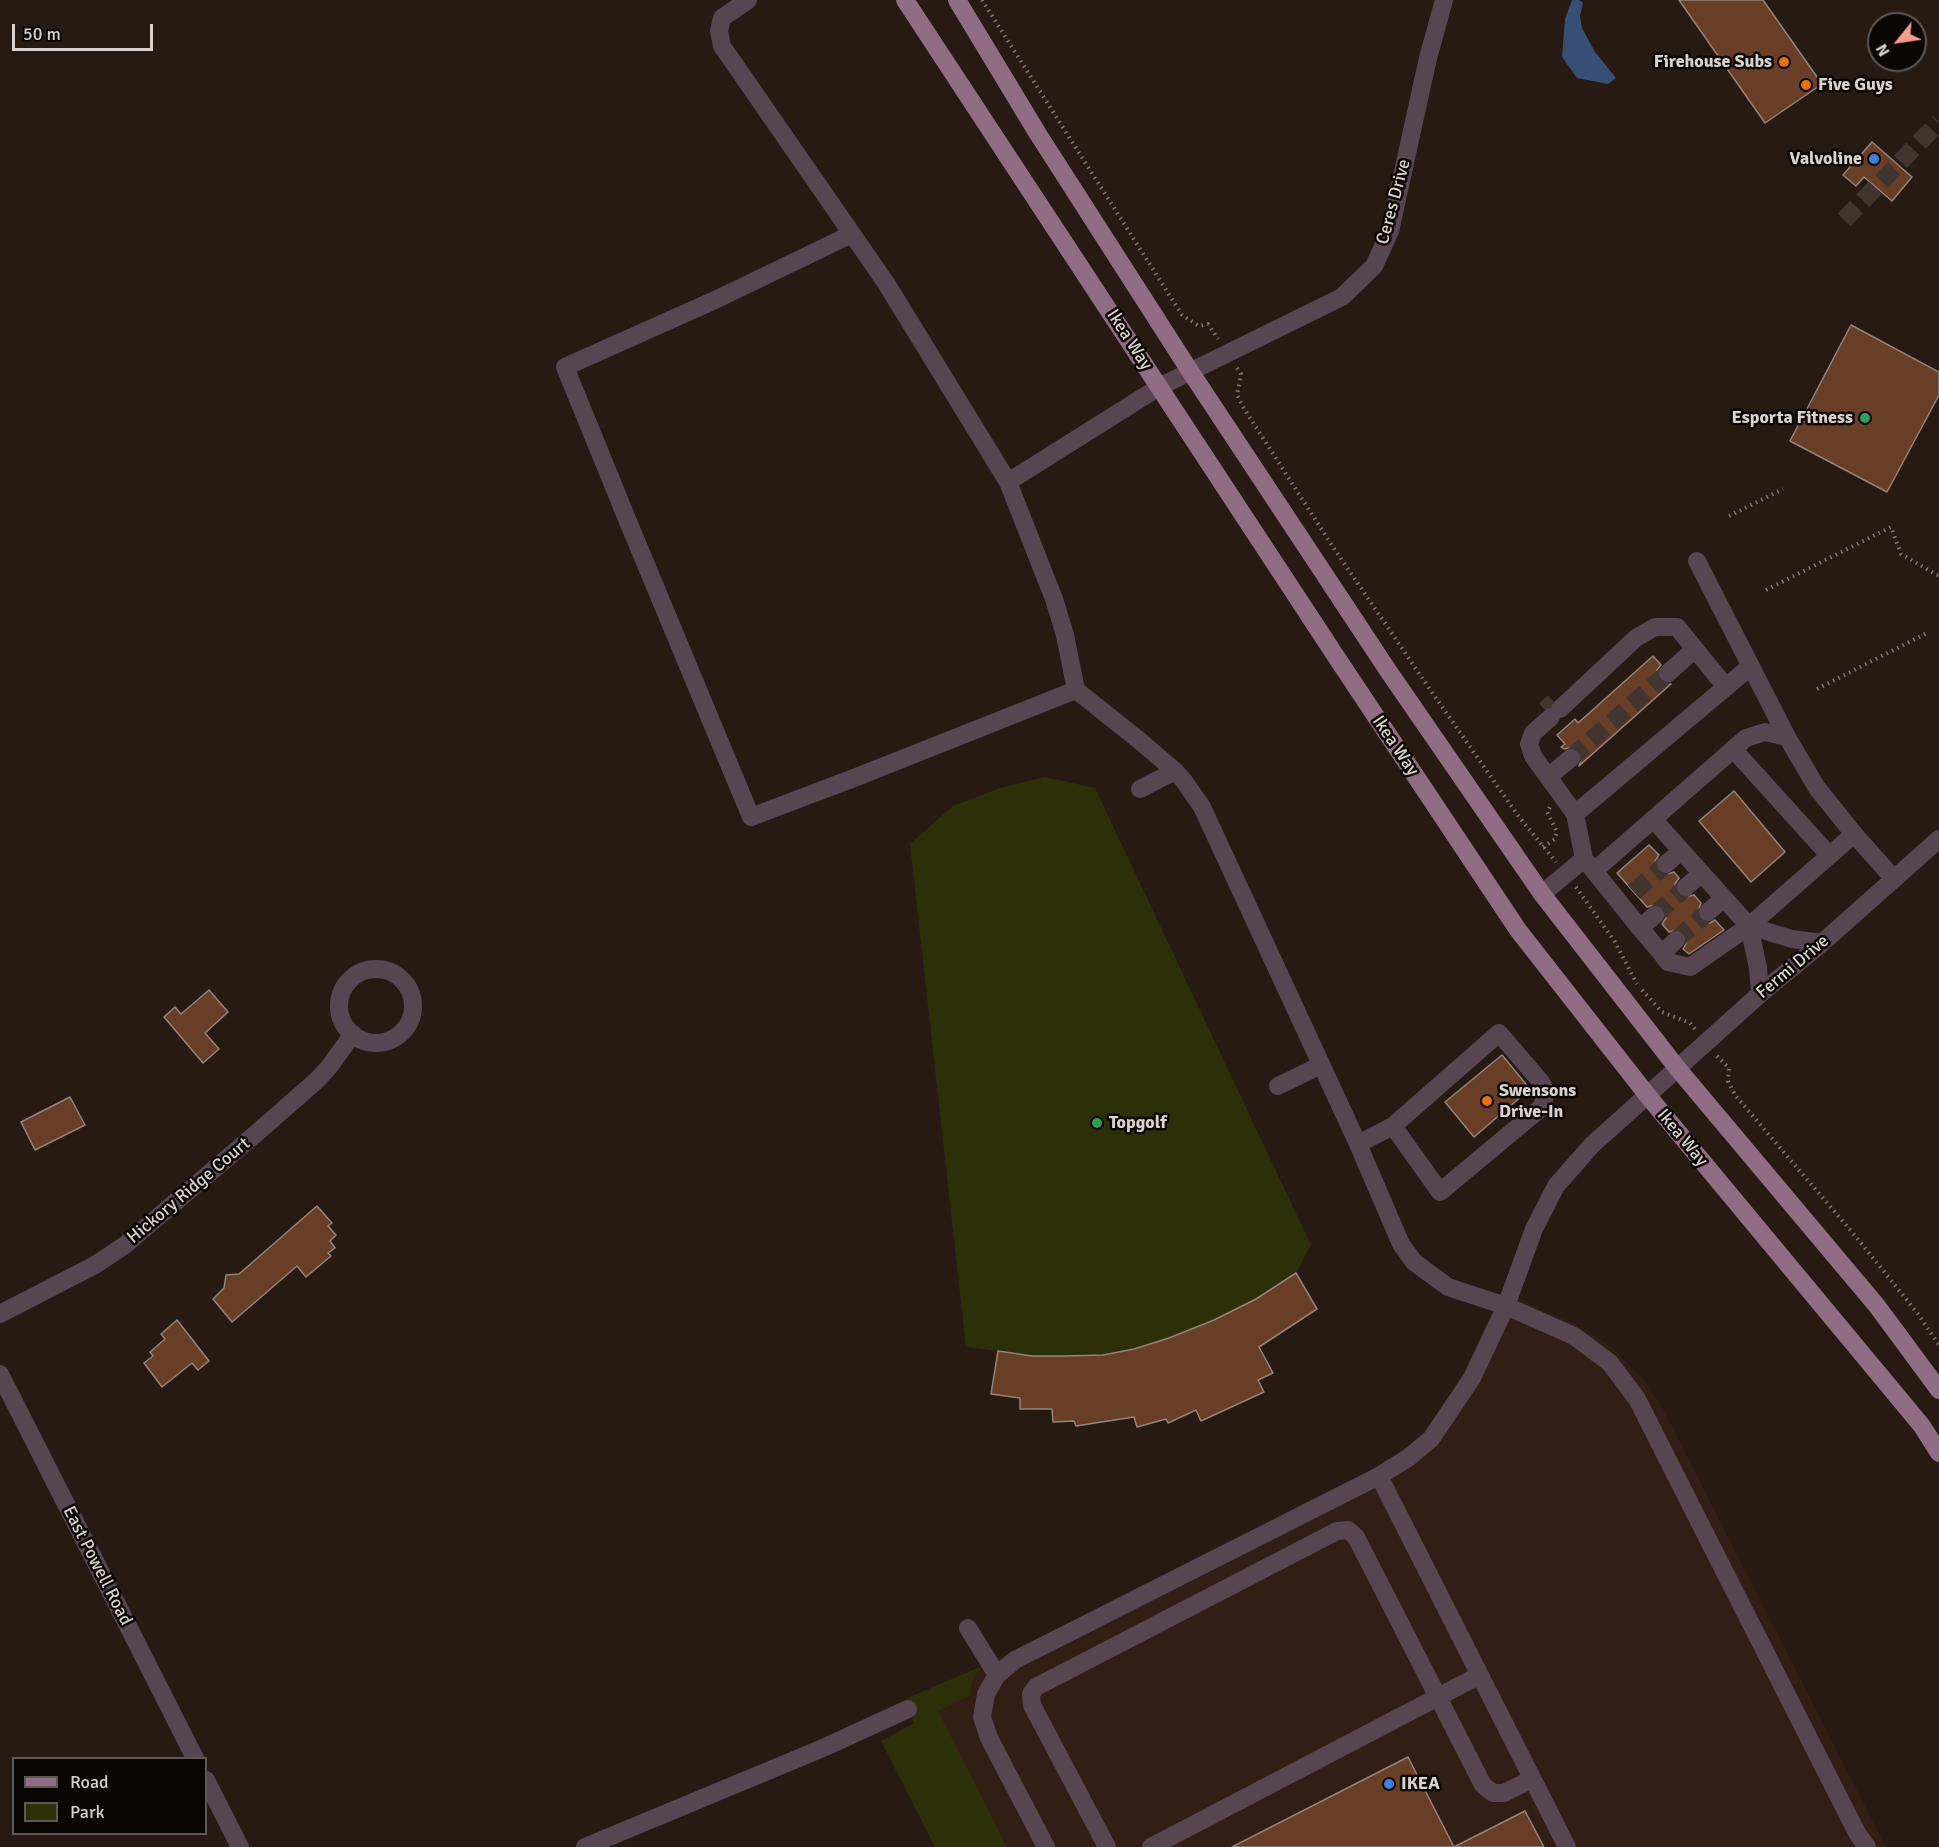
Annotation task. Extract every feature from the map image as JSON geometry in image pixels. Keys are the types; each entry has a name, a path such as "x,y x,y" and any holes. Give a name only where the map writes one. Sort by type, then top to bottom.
{"main road":[{"name":"Ikea Way","path":"905,0 1330,649 1518,930 1648,1096 1915,1418 1939,1453"},
{"name":"Ikea Way","path":"957,0 1038,134 1190,371 1389,672 1542,894 1678,1069 1877,1306 1939,1390"}],"street":[{"path":"748,0 722,18 719,30 722,46 886,283 1008,482 1054,599 1065,635 1076,690 1176,771 1202,807 1358,1144 1401,1244 1414,1262 1448,1287 1506,1306 1574,1336 1610,1363 1637,1399 1861,1842"},
{"name":"Ceres Drive","path":"1008,482 1159,387 1341,297 1374,266 1390,231 1428,58 1444,0"},
{"path":"852,234 715,300 566,367 631,530 751,817 1076,690"},
{"path":"1697,561 1787,737 1818,788 1854,834 1894,879"},
{"path":"1726,687 1677,627 1655,627 1636,638 1555,713 1544,735 1533,733 1529,744 1533,756 1575,814 1589,865 1628,898 1640,928 1668,962 1690,967 1749,926 1854,834"},
{"path":"1668,673 1695,649"},
{"path":"1575,814 1751,666"},
{"path":"1542,894 1565,874 1589,865 1653,819 1746,738 1765,732 1787,737"},
{"path":"1732,749 1829,855"},
{"path":"1548,777 1572,758"},
{"path":"1140,789 1176,771"},
{"path":"1653,819 1749,926 1761,994"},
{"name":"Fermi Drive","path":"998,1675 1015,1660 1379,1476 1408,1458 1431,1439 1472,1378 1506,1306 1534,1229 1556,1186 1592,1145 1939,839"},
{"path":"1666,864 1681,851"},
{"path":"1686,887 1702,873"},
{"path":"1708,912 1724,898"},
{"path":"1640,928 1654,915"},
{"path":"1749,926 1792,939 1822,943"},
{"path":"1662,954 1676,940"},
{"path":"381,969 400,978 409,989 413,1003 411,1017 405,1030 386,1041 372,1043 353,1034 344,1023 339,1003 343,989 352,978 367,970 381,969"},
{"path":"1358,1144 1393,1126 1499,1033 1541,1082 1546,1092 1542,1107 1440,1192 1393,1126"},
{"name":"Hickory Ridge Court","path":"0,1314 95,1265 125,1245 316,1081 353,1034"},
{"path":"1278,1086 1321,1065"},
{"name":"East Powell Road","path":"0,1374 194,1757"},
{"path":"1379,1476 1567,1847"},
{"path":"1107,1847 1032,1705 1031,1694 1036,1687 1337,1531 1348,1530 1356,1537 1483,1785 1492,1793 1504,1793 1532,1779"},
{"path":"968,1628 998,1675 986,1694 982,1717 989,1738 1046,1847"},
{"path":"1151,1847 1480,1675"},
{"path":"585,1847 908,1710"},
{"path":"207,1782 240,1847"}],"path":[{"path":"982,0 1182,315 1199,326 1208,324 1241,374 1237,395 1243,407 1331,544 1519,817 1615,942 1638,986 1662,1012 1689,1023 1729,1068 1728,1081 1735,1095 1857,1238 1918,1314 1939,1345"},
{"path":"1729,516 1783,489"},
{"path":"1767,590 1891,527 1901,554 1939,576"},
{"path":"1816,689 1928,633"},
{"path":"1543,847 1556,839 1557,832 1547,812 1548,808 1563,797"}],"shaded area":[{"path":"1502,1292 1580,1326 1610,1346 1644,1380 1663,1409 1886,1847 1007,1847 937,1711 970,1696 973,1679 982,1666 1378,1467 1405,1450 1442,1410"}],"green space":[{"name":"Topgolf","path":"1045,777 1095,788 1311,1245 1296,1273 1317,1309 1259,1346 1273,1373 1258,1380 1264,1392 1201,1421 1196,1410 1168,1423 1166,1419 1137,1427 1134,1417 1076,1426 1074,1421 1053,1422 1051,1410 1020,1409 1020,1398 991,1394 998,1351 966,1347 910,844 953,806 1000,788"},
{"path":"982,1666 973,1679 970,1696 938,1711 1007,1847 935,1847 881,1741 914,1723 905,1699"}],"water":[{"path":"1572,0 1579,0 1583,3 1580,16 1582,28 1595,52 1616,78 1608,84 1577,78 1562,57 1565,19"}],"building":[{"path":"1679,0 1763,0 1822,84 1765,123"},
{"name":"Valvoline","path":"1872,142 1912,177 1892,201 1864,177 1856,186 1843,175"},
{"name":"Esporta Fitness","path":"1851,325 1939,372 1939,395 1887,492 1790,441"},
{"path":"1653,656 1661,665 1657,670 1659,680 1665,684 1671,684 1579,766 1582,757 1580,751 1574,747 1564,749 1561,747 1565,744 1557,735 1575,719 1578,723"},
{"path":"1734,791 1785,852 1751,882 1699,821"},
{"path":"1649,845 1659,855 1655,861 1657,871 1663,875 1674,872 1679,878 1675,884 1677,894 1683,898 1694,895 1701,903 1697,914 1700,920 1710,923 1715,920 1724,930 1689,954 1683,949 1687,942 1684,933 1678,929 1669,932 1662,924 1666,918 1664,908 1658,904 1647,907 1617,873"},
{"path":"209,990 228,1012 205,1033 219,1049 203,1063 164,1017 175,1007 181,1014"},
{"path":"1502,1055 1530,1089 1474,1137 1445,1102"},
{"path":"70,1097 85,1125 35,1150 21,1122"},
{"path":"317,1206 332,1223 328,1226 336,1235 330,1241 335,1248 328,1253 331,1256 306,1277 297,1266 232,1322 213,1299 224,1288 226,1275 239,1274"},
{"path":"1296,1273 1317,1309 1259,1347 1273,1373 1258,1380 1264,1392 1201,1421 1196,1410 1168,1423 1166,1419 1137,1427 1134,1417 1076,1426 1074,1421 1053,1422 1052,1409 1020,1409 1020,1398 991,1394 998,1351 1032,1356 1065,1356 1103,1355 1134,1349 1214,1320 1256,1299"},
{"path":"177,1320 209,1361 198,1370 192,1363 162,1387 144,1363 153,1356 150,1352 165,1339 161,1334"},
{"name":"IKEA","path":"1408,1757 1454,1847 1232,1847"},
{"path":"1525,1811 1544,1847 1454,1847"}],"tunnel":[{"path":"1844,220 1939,122"},
{"path":"1571,758 1668,673"},
{"path":"1545,710 1554,702"},
{"path":"1634,892 1666,864"},
{"path":"1655,915 1686,887"},
{"path":"1676,940 1708,912"}],"place":[{"name":"Firehouse Subs","path":"1784,62"},
{"name":"Five Guys","path":"1806,85"},
{"name":"Valvoline","path":"1874,159"},
{"name":"Esporta Fitness","path":"1865,418"},
{"name":"Swensons Drive-In","path":"1487,1101"},
{"name":"Topgolf","path":"1097,1123"},
{"name":"IKEA","path":"1389,1784"}]}
